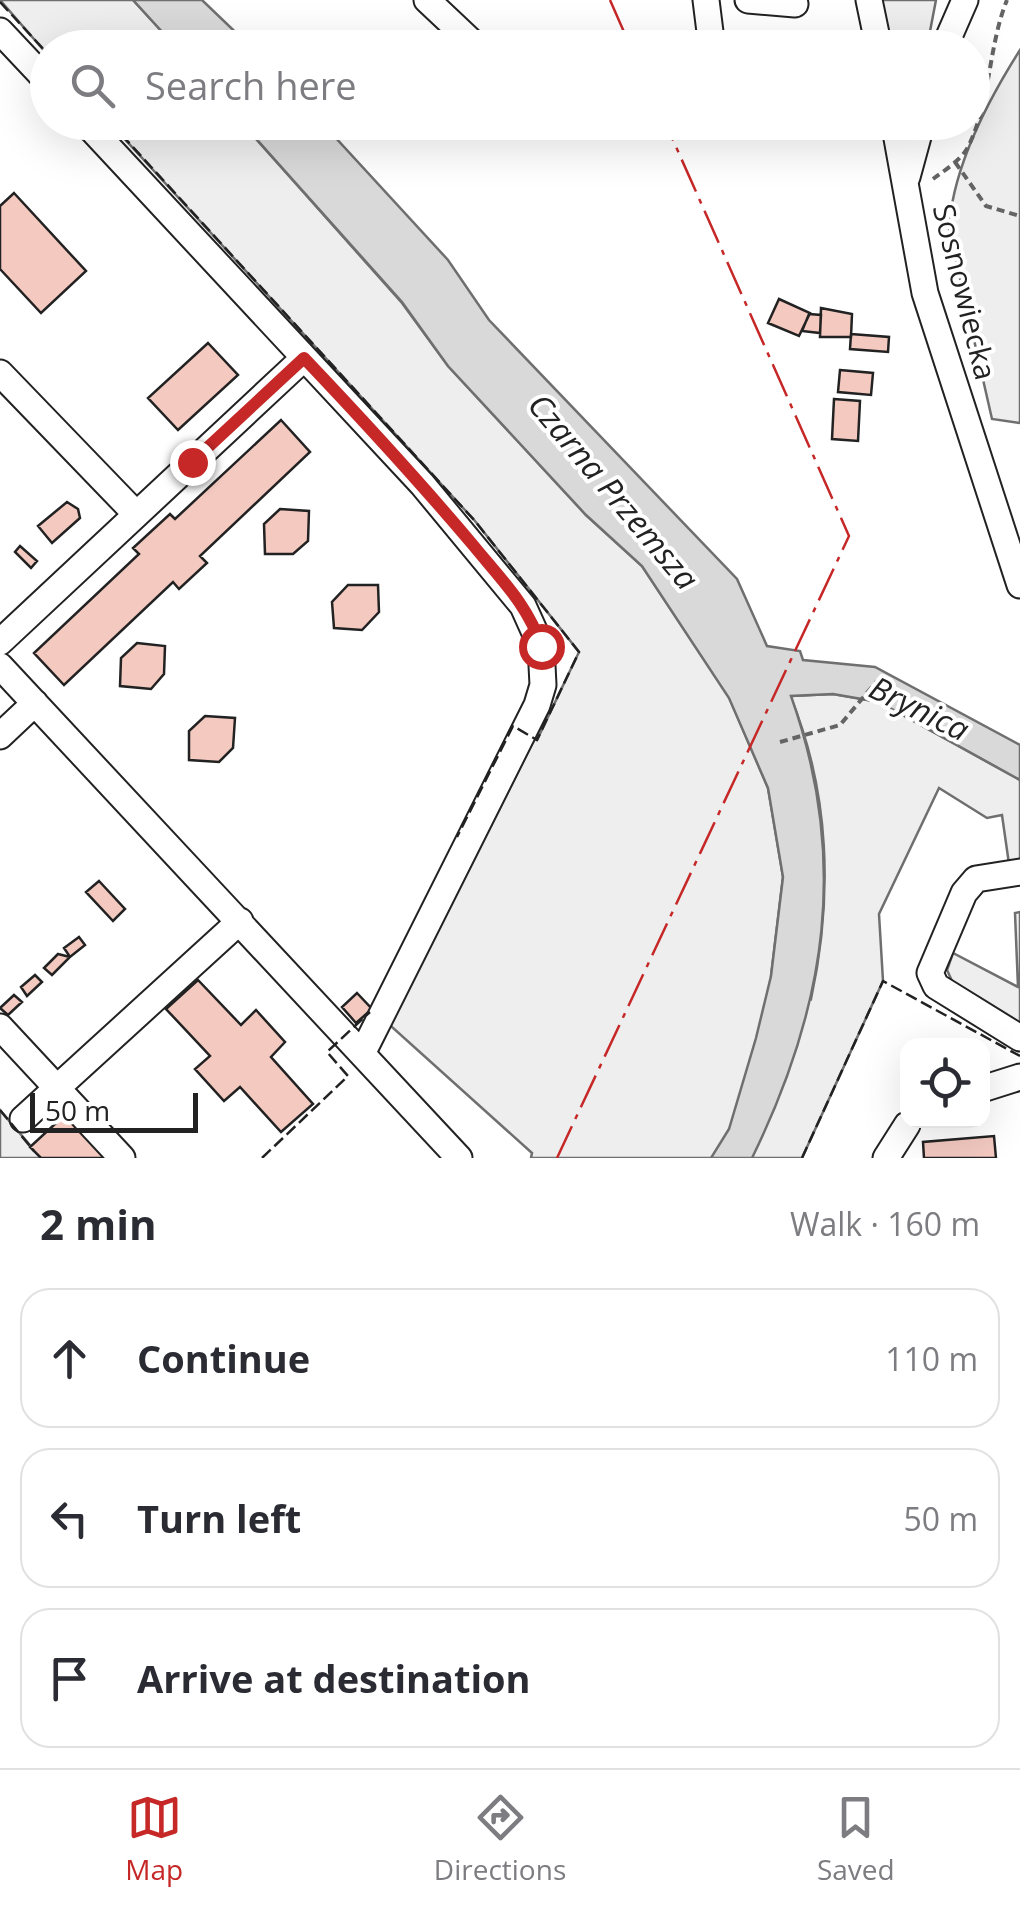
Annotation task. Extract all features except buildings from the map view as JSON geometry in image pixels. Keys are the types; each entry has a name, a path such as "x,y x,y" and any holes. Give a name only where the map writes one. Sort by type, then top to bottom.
{"street":[{"path":"427,0 459,30"},
{"path":"706,0 710,30"},
{"path":"748,0 795,4"},
{"path":"869,0 875,30"},
{"path":"944,30 948,0"},
{"path":"951,30 965,0"},
{"path":"5,45 30,67"},
{"path":"102,140 422,484 523,606 535,626 544,664 543,685 530,719 363,1052"},
{"name":"Sosnowiecka","path":"897,140 925,293 1020,585"},
{"name":"Sosnowiecka","path":"904,186 917,140"},
{"path":"0,642 304,358"},
{"path":"0,373 136,514"},
{"path":"0,666 459,1158"},
{"path":"0,736 35,704"},
{"path":"1020,872 976,879 964,893 930,972 936,986 1020,1038"},
{"path":"23,1118 240,921"},
{"path":"0,1027 122,1158"},
{"path":"990,1087 1020,1078"},
{"path":"886,1158 905,1128"}],"path":[{"path":"990,70 992,35 1006,0"},
{"path":"931,180 955,162 970,140"},
{"path":"955,162 986,206 1020,216"},
{"path":"780,742 840,725 878,680"}],"shaded area":[{"path":"0,0 133,0 160,30 30,30 30,34"},
{"path":"877,0 936,0 930,30 884,30"},
{"path":"1020,50 1020,423 992,419 949,230 957,183 972,140 990,140 990,101"},
{"path":"126,140 257,140 402,303 448,366 586,515 642,566 729,697 768,788 783,877 771,976 811,999 823,922 824,845 820,807 803,732 790,696 833,694 879,702 1020,780 1020,863 1009,864 1002,815 987,818 939,788 879,914 883,981 802,1158 531,1158 532,1153 372,1009 513,726 537,740 579,652 475,521"},
{"path":"1020,912 1020,1025 952,981 947,970 953,953 1018,987 1015,913"},
{"path":"0,1110 41,1158 0,1158"}],"water":[{"path":"133,0 202,0 233,30 160,30"},
{"path":"257,140 338,140 448,260 489,320 737,579 767,646 800,651 803,660 875,667 1020,745 1020,780 879,702 833,694 791,696 809,756 820,815 824,873 821,931 813,988 798,1044 752,1158 711,1158 729,1129 771,976 783,877 768,788 729,698 642,566 586,515 448,366 402,302"}],"fence":[{"path":"0,2 30,34"},
{"path":"126,140 475,521 579,652 537,740 513,726 457,837"},
{"path":"802,1158 883,981 1020,1056"},
{"path":"262,1158 348,1076 327,1052 370,1012"},
{"path":"0,1110 34,1151"}],"power":[{"path":"610,0 623,30"},
{"path":"557,1158 849,536 673,140"}],"route":[{"path":"192,462 304,358 422,484 500,578 523,606 541,646"}],"water label":[{"name":"Czarna Przemsza","path":"613,492"},
{"name":"Brynica","path":"919,709"}]}
